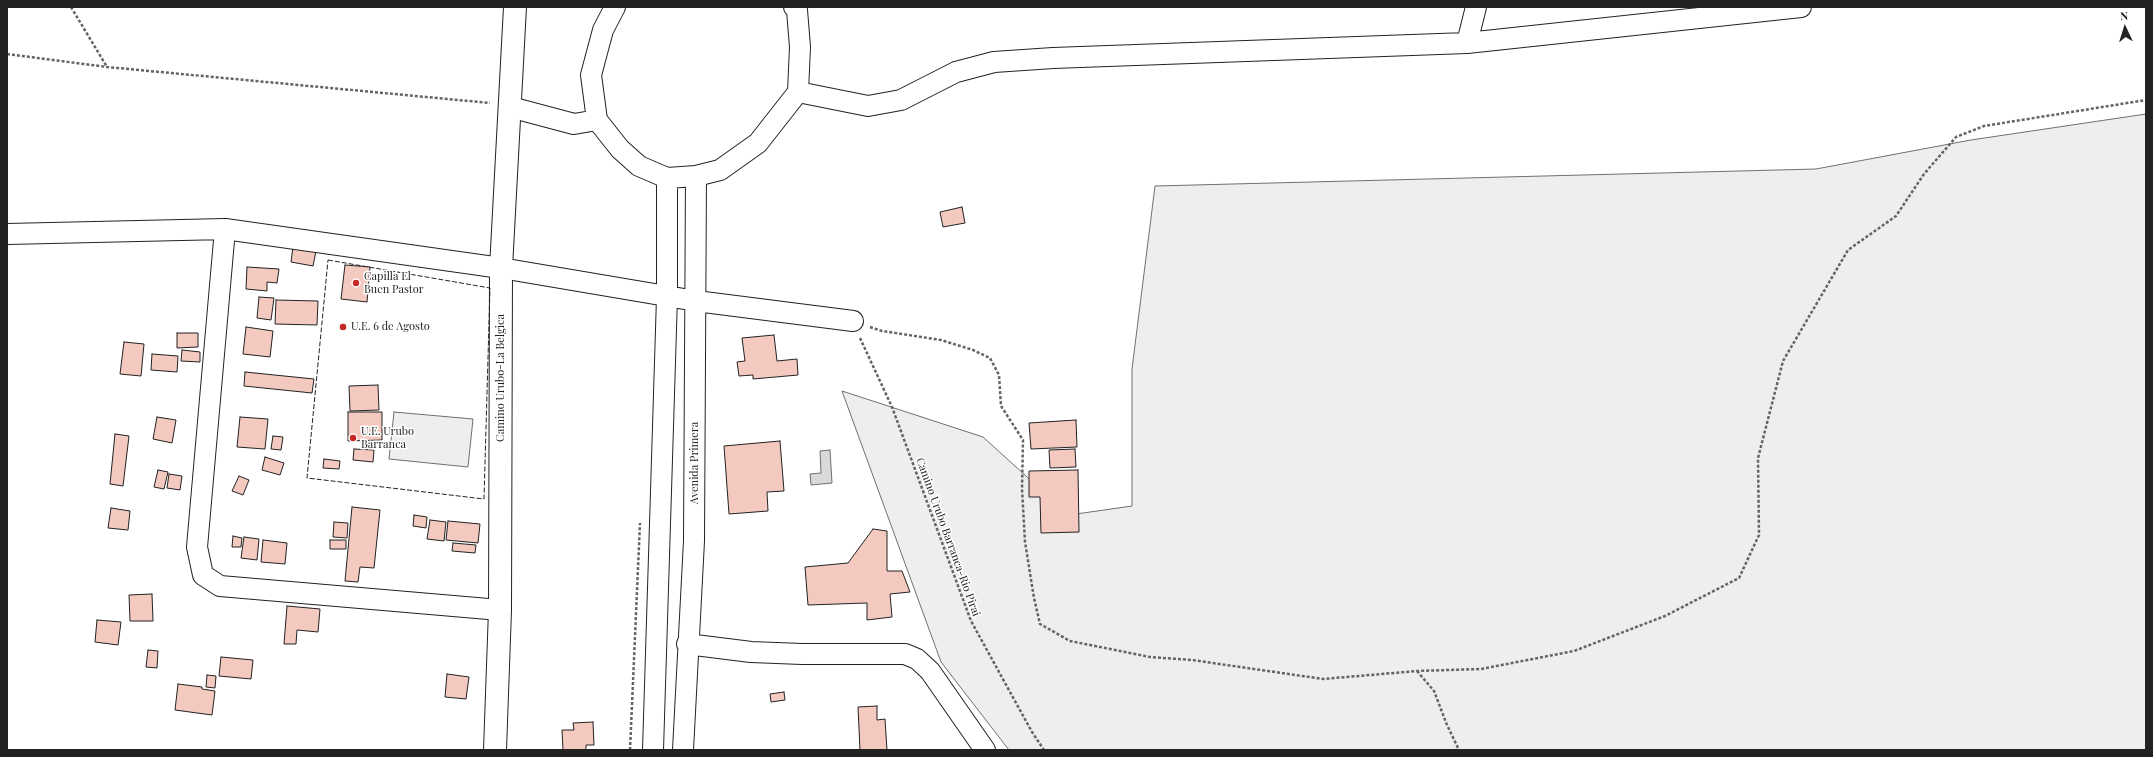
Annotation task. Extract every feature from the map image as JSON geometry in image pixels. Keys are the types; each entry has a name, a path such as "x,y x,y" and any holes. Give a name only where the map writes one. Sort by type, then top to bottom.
{"main road":[{"name":"Camino Urubo-La Belgica","path":"495,750 500,610 502,268 515,7"}],"street":[{"path":"615,7 603,30 591,75 597,120 620,149 639,166 668,178 696,176 720,170 758,143 798,92 800,47 799,8"},
{"path":"1467,43 1476,7"},
{"path":"798,92 868,106 901,100 956,72 994,62 1053,58 1467,43 1801,7"},
{"path":"510,107 574,124 597,120"},
{"name":"Avenida Primera","path":"683,750 687,644 694,541 696,176"},
{"path":"653,750 667,297 668,178"},
{"path":"225,229 197,547 203,575 220,586 500,610"},
{"path":"7,234 225,229 502,268 667,297 853,321"},
{"path":"687,644 758,652 905,654 917,659 930,671 985,750"}],"path":[{"path":"71,7 107,67"},
{"path":"7,54 107,67 487,102"},
{"path":"853,321 882,331 941,340 973,350 990,358 999,375 1001,406 1023,440 1022,489 1025,542 1034,598 1040,624 1070,642 1150,657 1192,660 1323,679 1417,671 1481,669 1574,651 1665,616 1739,578 1758,535 1758,458 1783,361 1848,250 1896,216 1924,174 1956,137 1984,126 2146,100"},
{"name":"Camino Urubo Barranca-Rio Pirai","path":"853,321 892,407 970,621 1032,732 1044,750"},
{"path":"630,750 640,520"},
{"path":"1417,671 1434,691 1447,725 1459,750"}],"shaded area":[{"path":"2146,114 2146,750 1009,750 941,662 842,391 983,437 1069,515 1132,506 1132,369 1155,186 1816,169 1971,140"},
{"path":"394,412 473,419 468,467 389,459"},
{"path":"830,450 832,483 811,485 810,474 821,473 820,451"}],"building":[{"path":"962,207 965,223 943,227 940,212"},
{"path":"293,247 316,251 313,266 291,262"},
{"name":"Capilla El Buen Pastor","path":"345,265 370,267 367,302 341,299"},
{"path":"247,267 279,269 277,283 267,282 267,291 246,289"},
{"path":"259,297 274,298 271,320 257,318"},
{"path":"276,300 318,301 317,325 275,324"},
{"path":"246,327 273,331 270,357 243,354"},
{"path":"177,333 198,333 198,347 177,348"},
{"path":"774,335 777,361 797,359 798,375 753,379 753,375 739,376 737,362 745,361 742,338"},
{"path":"124,342 144,344 141,376 120,374"},
{"path":"182,350 200,352 200,362 181,361"},
{"path":"152,354 178,356 177,372 151,370"},
{"path":"245,372 314,379 312,393 244,386"},
{"path":"378,385 379,410 350,411 349,386"},
{"path":"348,412 382,412 382,440 348,441"},
{"path":"157,417 176,420 172,443 153,439"},
{"path":"240,417 268,419 265,449 237,447"},
{"path":"1076,420 1077,447 1031,449 1029,423"},
{"path":"115,434 129,436 123,486 110,484"},
{"path":"273,436 283,437 281,450 271,449"},
{"path":"780,441 784,491 767,492 768,511 729,514 724,446"},
{"path":"354,449 374,450 373,462 353,460"},
{"path":"1075,449 1076,467 1050,468 1049,450"},
{"path":"265,457 284,463 280,475 262,470"},
{"path":"324,459 340,461 339,469 323,468"},
{"path":"158,470 168,472 164,489 154,487"},
{"path":"1078,470 1079,532 1041,533 1040,497 1029,497 1029,471"},
{"path":"169,474 182,476 180,490 167,488"},
{"path":"239,476 249,480 243,495 232,491"},
{"path":"352,507 380,510 374,568 360,567 358,582 345,581"},
{"path":"111,508 130,511 128,530 108,528"},
{"path":"414,515 427,517 426,528 413,526"},
{"path":"430,520 446,522 444,541 427,539"},
{"path":"448,521 480,524 478,543 446,540"},
{"path":"334,522 348,523 347,538 333,537"},
{"path":"873,529 887,531 887,571 902,571 910,592 890,594 892,617 867,620 867,603 808,605 805,567 848,563"},
{"path":"233,536 242,538 241,547 232,547"},
{"path":"244,537 259,539 257,560 241,558"},
{"path":"263,540 287,543 285,564 261,562"},
{"path":"330,540 346,540 346,549 330,549"},
{"path":"453,543 476,545 475,553 452,551"},
{"path":"152,594 153,621 130,621 129,595"},
{"path":"287,606 320,609 318,632 297,630 296,644 284,644"},
{"path":"97,620 121,622 118,645 95,642"},
{"path":"148,650 158,651 157,668 146,667"},
{"path":"221,657 253,660 251,679 219,676"},
{"path":"447,674 469,677 466,699 445,697"},
{"path":"207,675 216,676 215,688 206,687"},
{"path":"178,684 202,687 202,689 215,691 212,715 175,710"},
{"path":"784,692 785,700 771,702 770,694"},
{"path":"877,706 877,720 885,719 887,750 860,750 858,707"},
{"path":"593,722 594,745 586,745 586,750 563,750 562,730 574,730 573,723"}],"fence":[{"path":"328,260 490,288 484,499 307,478 328,260"}],"place":[{"name":"Capilla El Buen Pastor","path":"356,283"},
{"name":"U.E. 6 de Agosto","path":"343,327"},
{"name":"U.E. Urubo Barranca","path":"353,438"}]}
